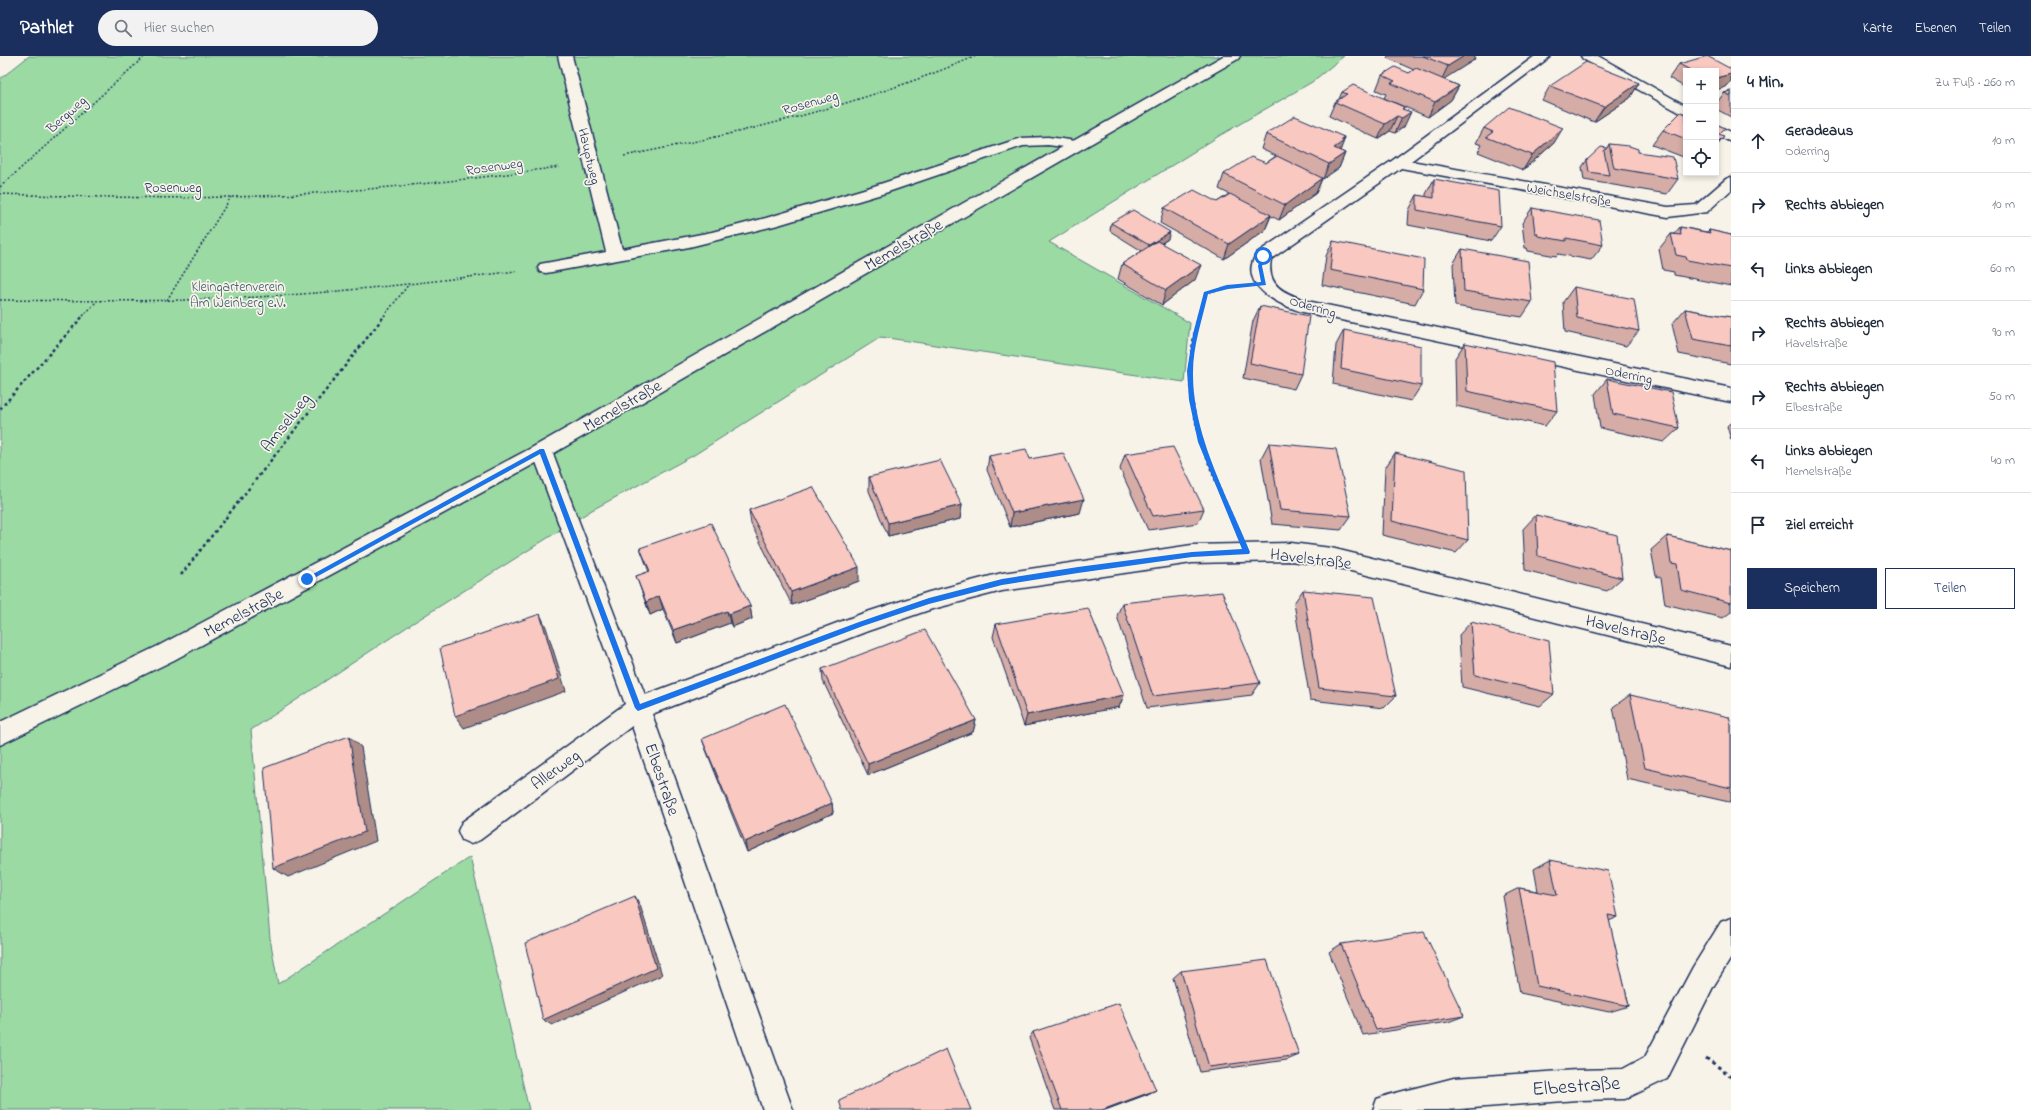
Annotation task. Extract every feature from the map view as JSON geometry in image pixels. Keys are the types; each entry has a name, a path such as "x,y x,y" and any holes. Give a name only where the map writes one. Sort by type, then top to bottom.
{"street":[{"name":"Hauptweg","path":"565,56 615,255"},
{"name":"Memelstraße","path":"0,734 173,649 542,451 1233,56"},
{"path":"1264,283 1260,266 1263,256 1398,163 1544,56"},
{"path":"1588,56 1683,110"},
{"path":"1719,131 1731,138"},
{"path":"546,268 694,241 797,215 1021,142 1048,140 1078,145"},
{"name":"Weichselstraße","path":"1398,163 1668,212 1701,209 1731,182"},
{"name":"Oderring","path":"1264,283 1272,292 1303,306 1731,395"},
{"name":"Elbestraße","path":"542,451 638,708 778,1110"},
{"name":"Havelstraße","path":"638,708 861,624 929,601 1002,582 1192,554 1291,552 1331,557 1731,656"},
{"name":"Allerweg","path":"471,831 638,708"},
{"name":"Elbestraße","path":"1388,1110 1454,1093 1577,1085 1625,1084 1656,1068 1674,1036 1703,977 1731,932"}],"path":[{"name":"Bergweg","path":"0,187 145,56"},
{"name":"Rosenweg","path":"0,194 65,197 231,197 357,191 437,184 592,162 674,147 794,117 907,83 976,56"},
{"path":"167,300 231,197"},
{"path":"0,300 96,302 291,295 409,284 546,268"},
{"path":"1246,552 1201,442 1191,400 1190,371 1195,334 1206,293 1227,287 1264,283"},
{"name":"Amselweg","path":"181,575 409,284"},
{"path":"0,409 96,302"}],"green space":[{"name":"Kleingartenverein Am Weinberg e.V.","path":"29,56 1344,56 1312,82 1219,136 1049,242 1190,323 1184,382 881,337 694,455 592,510 413,623 251,730 270,938 278,984 470,857 529,1110 0,1110 0,79"}],"building":[{"path":"1423,56 1464,56 1448,66"},
{"path":"1707,56 1731,69 1731,74 1719,77 1719,68 1686,68 1679,64"},
{"path":"1586,62 1639,83 1604,107 1550,86"},
{"path":"1395,67 1409,73 1416,68 1459,86 1435,102 1391,83 1395,81 1382,75"},
{"path":"1353,85 1404,107 1402,109 1411,112 1402,118 1397,116 1385,124 1335,102 1347,94 1342,92"},
{"path":"1731,91 1731,96 1724,93"},
{"path":"1509,107 1563,128 1532,155 1486,137 1493,132 1484,128"},
{"path":"1681,112 1683,113 1683,138 1663,130"},
{"path":"1295,116 1344,137 1341,139 1344,141 1334,148 1345,153 1329,164 1266,134"},
{"path":"1719,125 1725,128 1719,134"},
{"path":"1719,134 1724,136 1719,141"},
{"path":"1609,144 1629,146 1638,149 1638,152 1673,157 1678,179 1614,168"},
{"path":"1601,147 1607,148 1604,151 1609,175 1589,172 1587,160"},
{"path":"1277,156 1322,178 1285,205 1224,174 1251,157 1266,163"},
{"path":"1434,179 1499,191 1501,226 1417,210 1417,195 1434,198"},
{"path":"1194,190 1217,202 1230,194 1271,215 1229,244 1164,208"},
{"path":"1532,208 1599,220 1603,245 1566,238 1566,241 1538,236 1537,233 1535,233"},
{"path":"1133,210 1170,232 1149,245 1111,223"},
{"path":"1680,227 1710,233 1709,230 1731,235 1731,268 1687,260 1686,257 1676,255 1671,234 1681,235"},
{"path":"1157,241 1201,265 1166,290 1122,264"},
{"path":"1333,241 1424,259 1423,289 1330,270"},
{"path":"1462,249 1528,261 1532,302 1464,291"},
{"path":"1574,287 1634,299 1639,331 1577,318"},
{"path":"1260,306 1309,316 1301,374 1250,363"},
{"path":"1685,309 1731,317 1731,346 1693,339"},
{"path":"1344,330 1421,346 1421,386 1341,369"},
{"path":"1465,343 1553,362 1557,411 1467,391"},
{"path":"1607,379 1671,392 1679,428 1613,414"},
{"path":"1269,443 1336,449 1351,516 1280,510"},
{"path":"1173,447 1204,509 1153,516 1125,454"},
{"path":"1026,449 1030,459 1063,453 1084,499 1012,513 989,456"},
{"path":"1395,453 1466,470 1468,540 1392,521"},
{"path":"940,460 962,505 888,523 869,477"},
{"path":"813,487 859,567 791,592 749,510"},
{"path":"1536,515 1617,535 1622,578 1538,556"},
{"path":"711,523 750,606 729,614 727,611 673,630 659,596 646,602 636,576 650,571 640,548"},
{"path":"1667,536 1731,551 1731,603 1681,590 1677,564 1671,563"},
{"path":"1303,590 1374,597 1396,696 1319,688"},
{"path":"1222,592 1260,683 1153,696 1122,603"},
{"path":"1088,608 1124,695 1027,715 996,624"},
{"path":"540,614 559,679 455,716 440,648"},
{"path":"1471,622 1549,641 1554,694 1475,675"},
{"path":"925,630 976,720 868,764 822,669"},
{"path":"1630,695 1729,717 1731,725 1731,788 1645,768"},
{"path":"785,704 832,803 745,842 702,739"},
{"path":"349,736 365,832 273,868 264,768"},
{"path":"1550,860 1608,871 1618,917 1608,915 1629,1006 1537,986 1519,888 1557,895"},
{"path":"635,896 656,968 543,1020 525,943"},
{"path":"1424,932 1464,1016 1376,1030 1341,944"},
{"path":"1267,960 1299,1055 1209,1067 1181,971"},
{"path":"1119,1003 1156,1090 1102,1110 1062,1110 1033,1032"},
{"path":"946,1049 971,1110 842,1110 839,1100"}],"route":[{"path":"307,579 542,451 638,708 861,624 929,601 1002,582 1192,554 1246,552 1201,442 1191,400 1190,371 1195,334 1206,293 1227,287 1264,283 1260,266 1263,256"}]}
